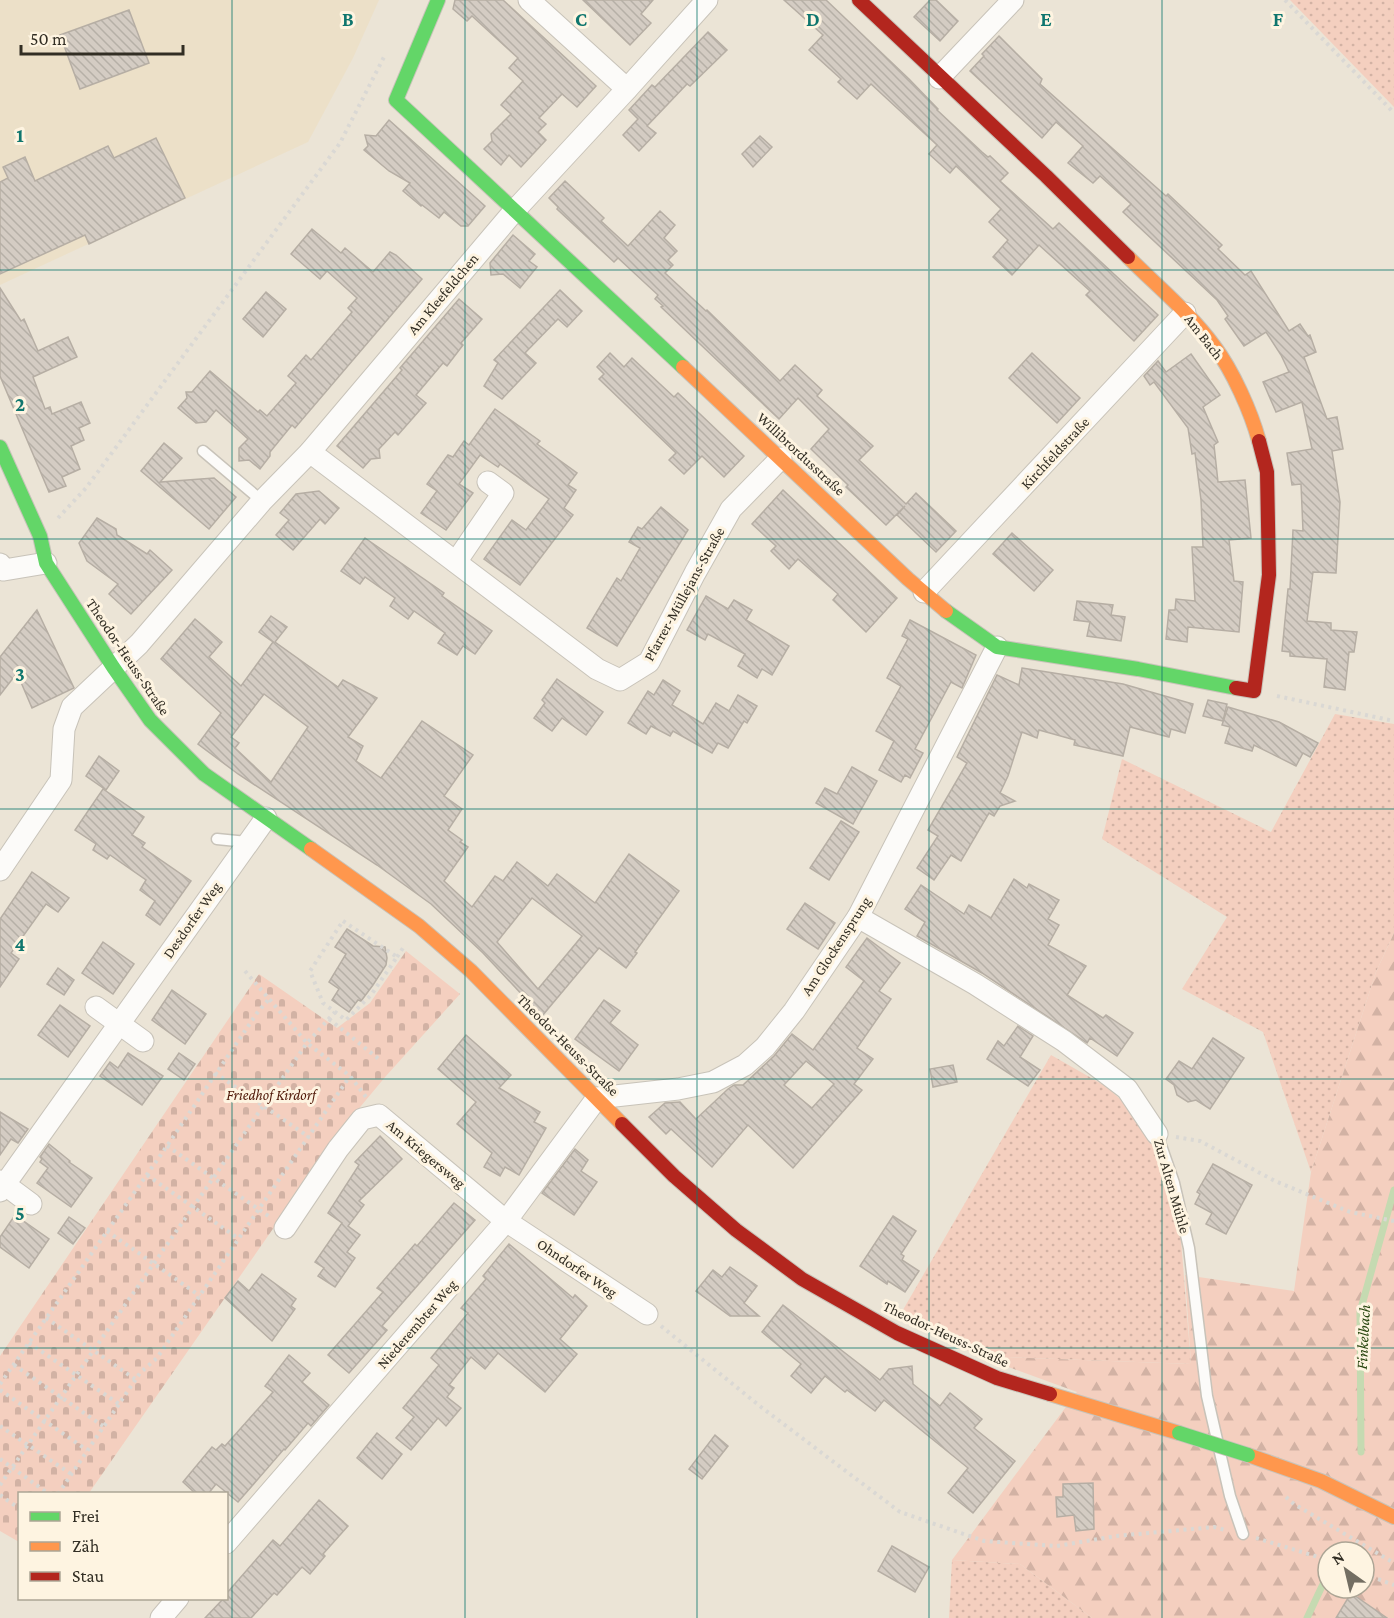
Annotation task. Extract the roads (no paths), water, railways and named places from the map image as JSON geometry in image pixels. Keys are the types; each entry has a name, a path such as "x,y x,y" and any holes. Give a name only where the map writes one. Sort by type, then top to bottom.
{"street":[{"name":"Willibrordusstraße","path":"438,0 396,100 908,579 957,621 997,647 1138,669 1254,691"},
{"path":"529,0 627,89"},
{"name":"Am Kleefeldchen","path":"0,870 61,780 64,729 72,707 140,644 262,501 310,452 515,210 707,0"},
{"name":"Am Bach","path":"859,0 939,78 1046,176 1185,313 1215,347 1240,392 1255,428 1267,472 1269,575 1254,691"},
{"path":"939,78 1013,0"},
{"name":"Kirchfeldstraße","path":"924,592 1185,313"},
{"name":"Theodor-Heuss-Straße","path":"0,447 40,536 46,563 113,667 150,720 175,748 204,774 410,920 463,963 674,1176 736,1230 802,1279 897,1333 997,1378 1248,1455 1321,1481 1394,1517"},
{"name":"Pfarrer-Müllejans-Straße","path":"310,452 597,669 620,680 649,662 731,509 781,458"},
{"path":"456,562 503,493"},
{"path":"1,570 46,563"},
{"name":"Am Glockensprung","path":"597,1098 712,1082 745,1065 765,1047 794,1011 858,917 997,647"},
{"name":"Desdorfer Weg","path":"31,1204 2,1185 266,818"},
{"name":"Zur Alten Mühle","path":"858,917 975,984 1065,1041 1127,1089 1157,1134"},
{"path":"96,1007 143,1041"},
{"name":"Niederembter Weg","path":"228,1541 507,1221 597,1098"},
{"name":"Am Kriegersweg","path":"285,1228 338,1149 362,1119 379,1115 507,1221"},
{"name":"Ohndorfer Weg","path":"507,1221 647,1314"},
{"path":"161,1618 177,1600"}],"lane":[{"path":"203,451 262,501"},
{"path":"218,839 247,842"},
{"name":"Zur Alten Mühle","path":"1157,1134 1174,1183 1189,1248 1207,1396 1230,1496 1243,1534"}],"waterway":[{"name":"Finkelbach","path":"1361,1452 1360,1312 1394,1190"},
{"name":"Finkelbach","path":"1307,1618 1316,1599"}],"park label":[{"name":"Friedhof Kirdorf","path":"271,1095"}]}
